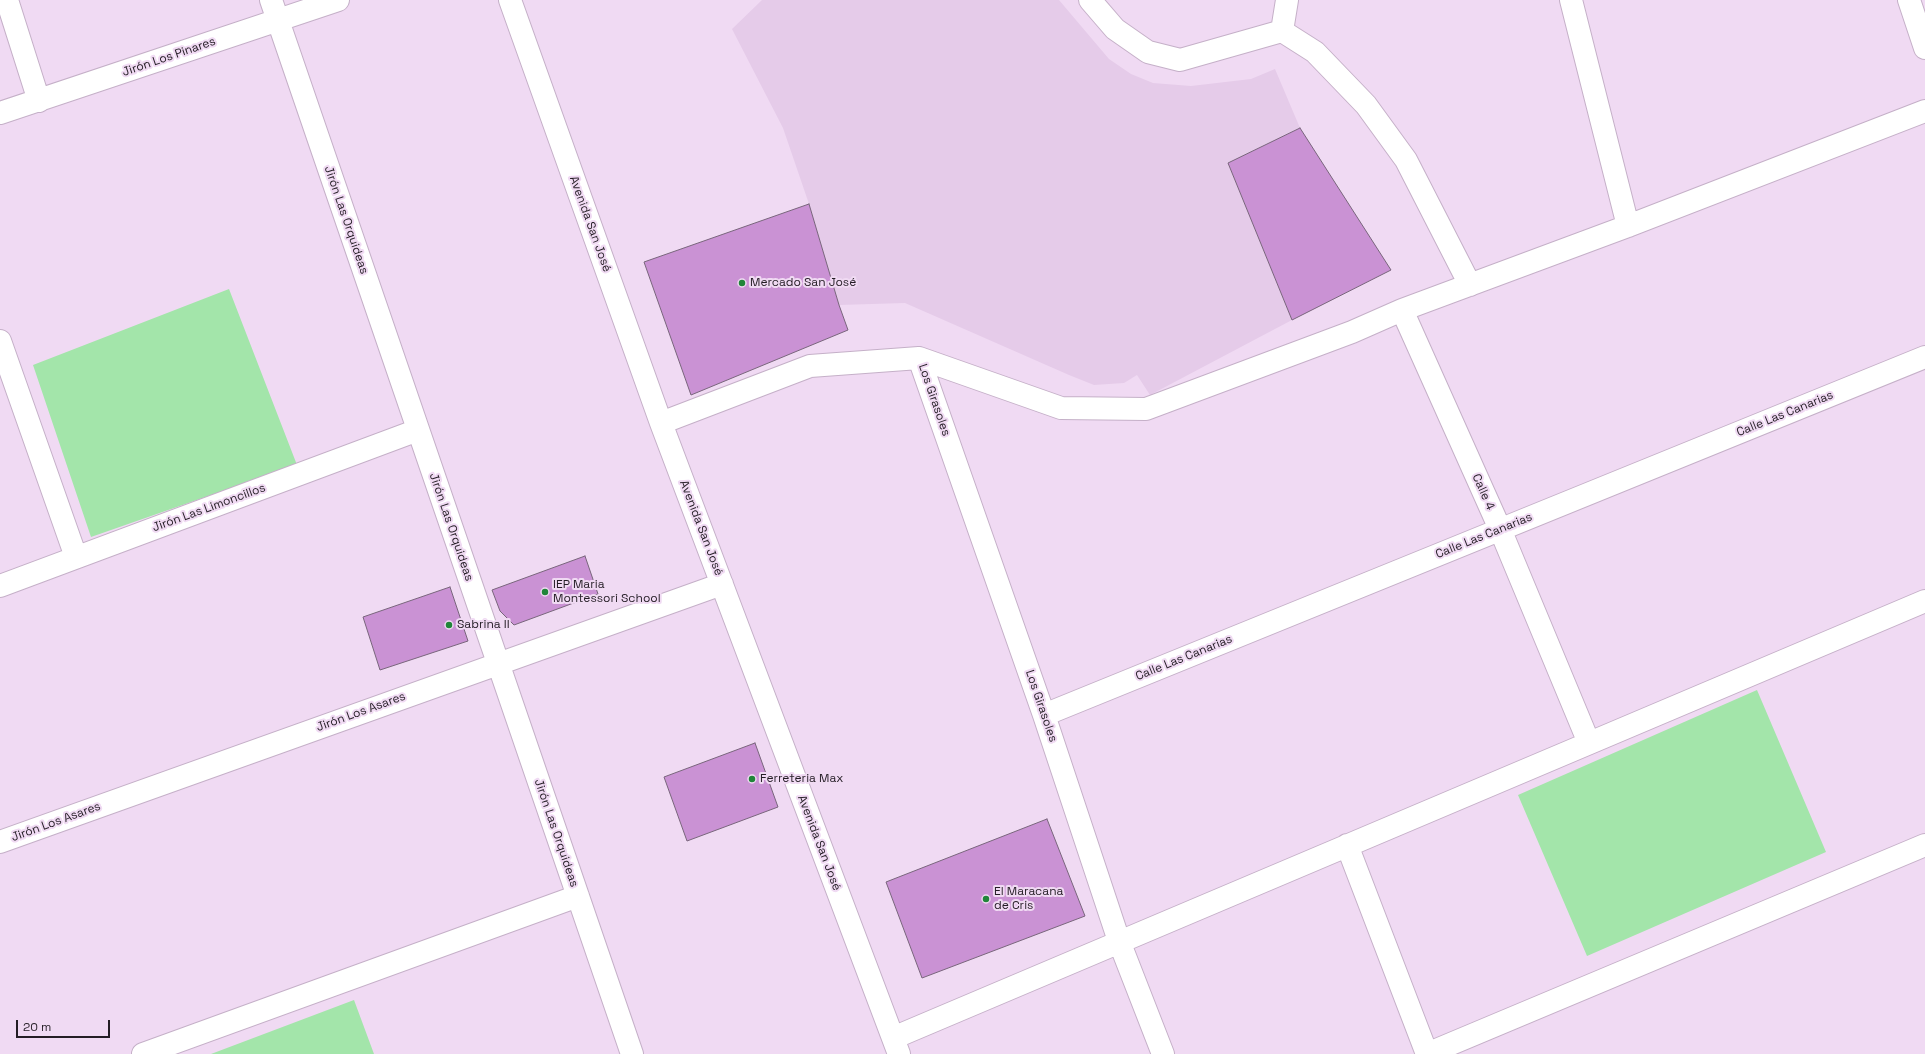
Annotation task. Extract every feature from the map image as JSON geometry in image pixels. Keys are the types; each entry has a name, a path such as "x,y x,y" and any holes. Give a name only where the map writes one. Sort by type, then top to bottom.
{"street":[{"path":"7,0 39,101"},
{"name":"Jirón Las Orquideas","path":"271,0 632,1054"},
{"name":"Jirón Los Pinares","path":"0,114 338,0"},
{"name":"Avenida San José","path":"510,0 661,423 896,1046"},
{"path":"1090,0 1115,29 1148,52 1180,60 1282,31 1315,52 1366,105 1406,160 1470,285"},
{"path":"1282,31 1287,0"},
{"path":"1572,0 1628,226"},
{"path":"1909,0 1925,48"},
{"path":"661,423 810,366 919,358 1061,408 1146,409 1352,332 1402,310 1628,226 1925,111"},
{"name":"Calle 4","path":"1402,310 1500,529 1588,743"},
{"path":"0,341 76,557"},
{"name":"Calle Las Canarias","path":"1044,715 1925,357"},
{"name":"Los Girasoles","path":"919,358 1044,715 1119,941 1163,1054"},
{"name":"Jirón Las Limoncillos","path":"0,586 418,430"},
{"name":"Jirón Los Asares","path":"0,842 722,584"},
{"path":"896,1046 1119,941 1925,601"},
{"path":"1347,845 1427,1054 1925,845"},
{"path":"143,1054 578,896"}],"shaded area":[{"path":"762,0 1059,0 1109,59 1131,74 1153,83 1191,86 1251,79 1275,69 1300,128 1228,163 1292,320 1150,395 1137,375 1124,383 1094,385 905,303 839,305 809,204 783,128 732,29"}],"green space":[{"path":"229,289 297,465 91,537 33,365"},
{"path":"1757,690 1826,852 1587,956 1518,795"},
{"path":"354,1000 374,1054 211,1054"}],"building":[{"path":"1300,128 1391,270 1292,320 1228,163"},
{"name":"Mercado San José","path":"809,204 839,305 848,330 691,395 644,262"},
{"name":"IEP Maria Montessori School","path":"585,556 598,594 514,625 500,611 492,590"},
{"path":"450,587 468,641 380,670 363,617"},
{"path":"755,743 778,807 687,841 664,777"},
{"name":"El Maracana de Cris","path":"1047,819 1085,916 922,978 886,882"}],"place":[{"name":"Mercado San José","path":"742,283"},
{"name":"IEP Maria Montessori School","path":"545,592"},
{"name":"Sabrina II","path":"449,625"},
{"name":"Ferreteria Max","path":"752,779"},
{"name":"El Maracana de Cris","path":"986,899"}]}
